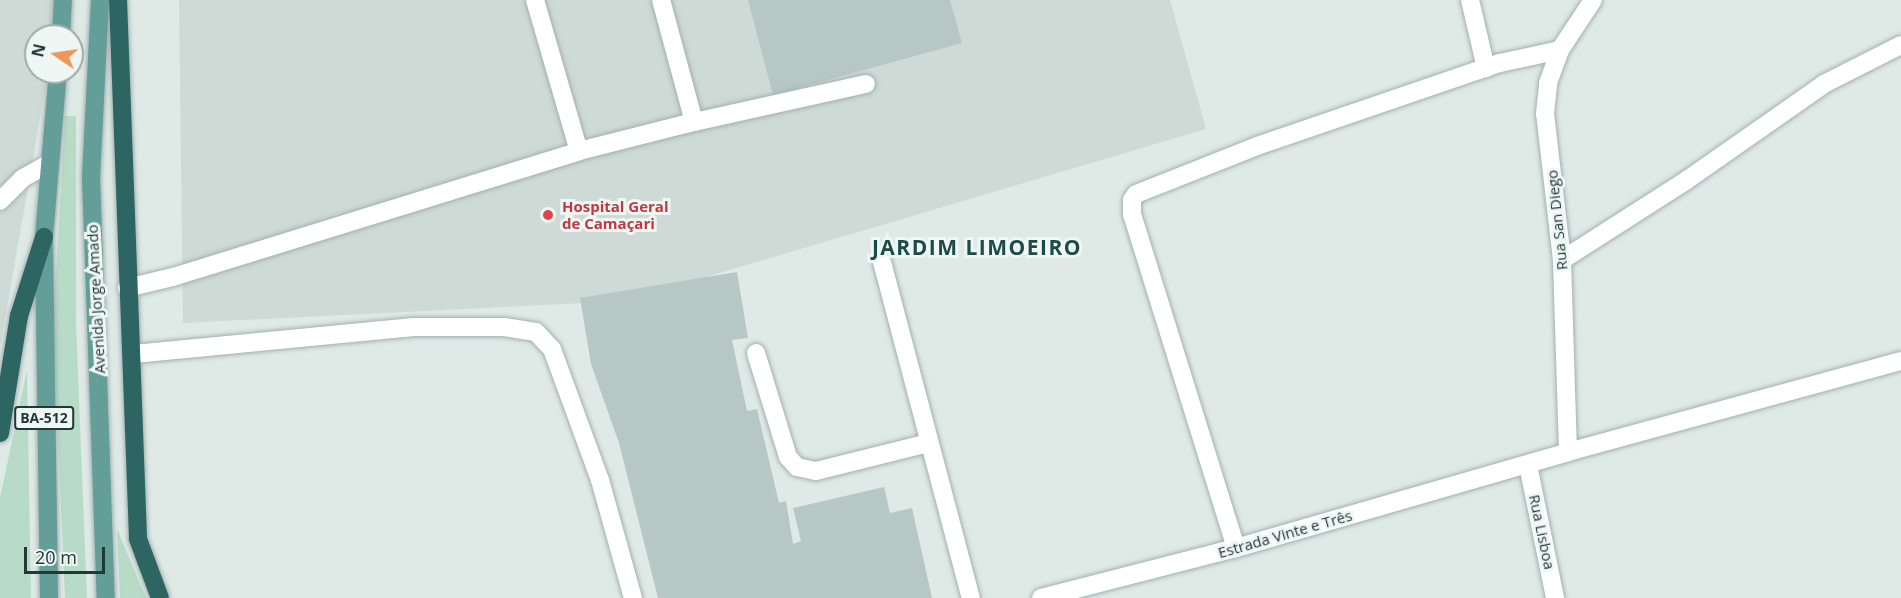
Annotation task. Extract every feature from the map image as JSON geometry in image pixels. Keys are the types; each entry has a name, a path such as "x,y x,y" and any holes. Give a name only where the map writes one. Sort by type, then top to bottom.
{"highway":[{"path":"118,0 127,288 134,354 138,539 160,598"},
{"path":"0,433 19,316 44,237"}],"main road":[{"path":"62,24 63,0"},
{"name":"Avenida Jorge Amado","path":"100,0 91,177 106,598"},
{"name":"BA-512","path":"49,598 44,237 57,84"}],"street":[{"path":"535,0 579,151"},
{"path":"661,0 694,122"},
{"path":"1470,0 1486,68"},
{"name":"Rua San Diego","path":"1568,452 1562,260 1545,114 1548,83 1560,50 1593,0"},
{"path":"1562,260 1687,180 1824,84 1901,45"},
{"path":"1236,548 1132,215 1132,200 1136,194 1257,146 1486,68 1560,50"},
{"path":"127,288 173,277 579,151 694,122 866,84"},
{"path":"0,201 23,178 50,163"},
{"path":"882,262 928,443 971,598"},
{"path":"134,354 414,327 504,327 536,332 552,349 600,480 633,598"},
{"path":"756,353 788,457 797,467 816,471 928,443"},
{"name":"Estrada Vinte e Três","path":"1041,598 1236,548 1568,452 1901,361"},
{"name":"Rua Lisboa","path":"1528,465 1556,598"}],"shaded area":[{"path":"0,0 56,0 55,24 24,24 24,84 46,84 0,348"},
{"name":"Hospital Geral de Camaçari","path":"179,0 1170,0 1206,129 625,301 183,323"}],"green space":[{"path":"65,116 76,116 76,324 87,598 65,598 53,325"},
{"path":"27,370 31,598 0,598 0,498"},
{"path":"117,529 141,586 147,598 120,598"}],"building":[{"path":"748,0 950,0 962,43 773,95"},
{"path":"737,272 748,338 732,340 747,411 757,409 779,503 786,501 793,544 801,541 793,508 884,487 890,513 912,508 932,598 658,598 619,443 591,364 580,298"}],"place":[{"name":"Hospital Geral de Camaçari","path":"548,215"}],"district":[{"name":"JARDIM LIMOEIRO","path":"977,247"}]}
